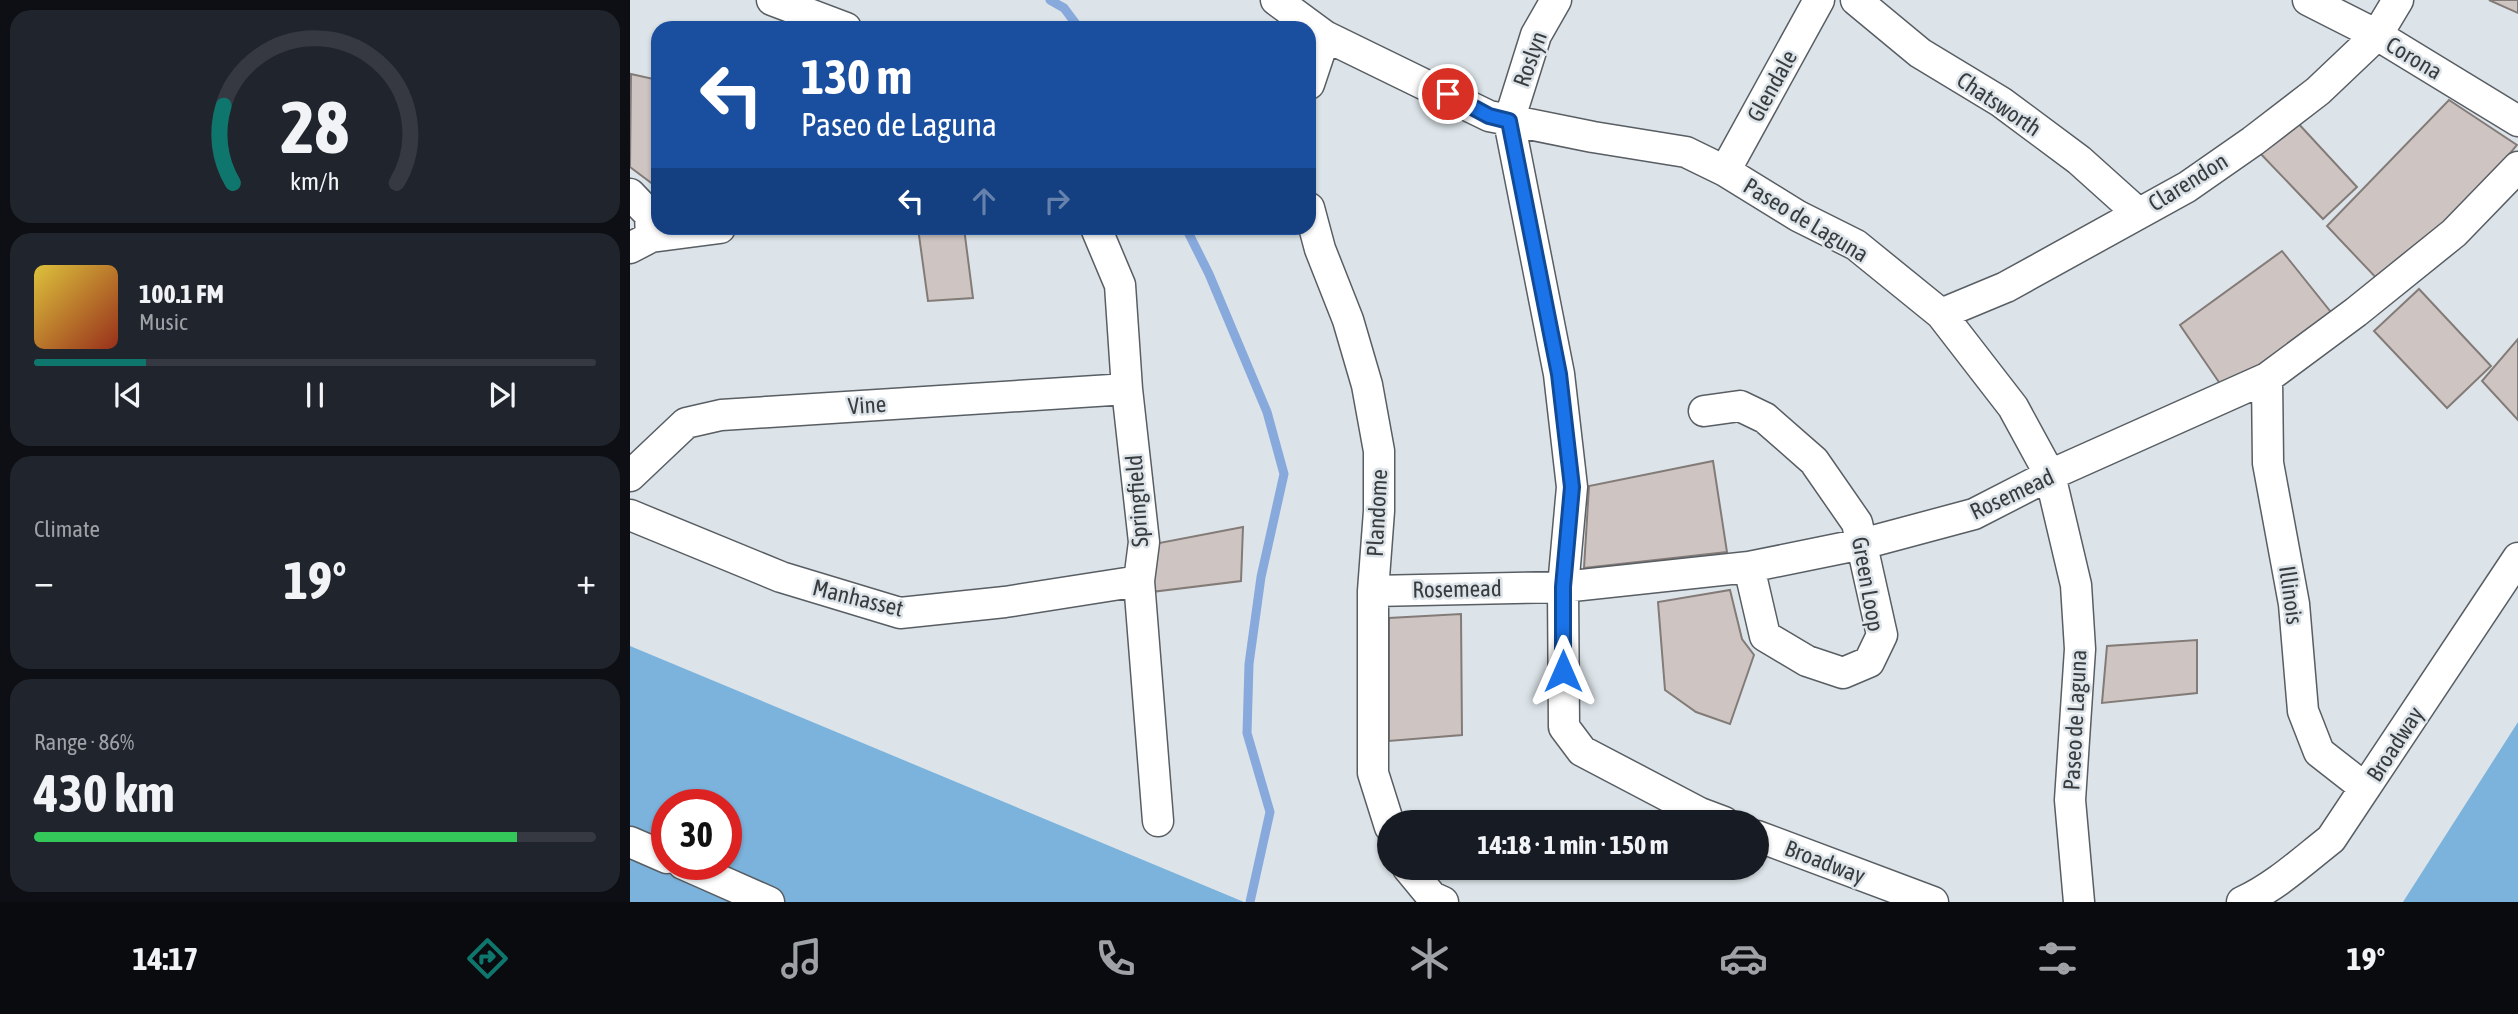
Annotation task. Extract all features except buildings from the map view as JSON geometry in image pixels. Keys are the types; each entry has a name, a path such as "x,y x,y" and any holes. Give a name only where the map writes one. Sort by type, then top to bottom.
{"street":[{"path":"772,0 828,21"},
{"name":"Roslyn","path":"1509,121 1536,35 1556,0"},
{"name":"Glendale","path":"1725,171 1819,0"},
{"name":"Chatsworth","path":"1856,0 1920,53 2001,102 2079,160 2138,213"},
{"name":"Corona","path":"2308,0 2377,36 2518,121"},
{"name":"Clarendon","path":"1941,314 2006,287 2187,187 2318,91 2377,36 2398,0"},
{"name":"Paseo de Laguna","path":"1294,5 1310,21"},
{"name":"Paseo de Laguna","path":"1316,27 1325,36 1489,116 1686,152 1725,171 1798,216 1856,245 1941,314 2013,407 2050,475 2076,586 2080,649 2070,800 2079,902"},
{"path":"1316,63 1325,36"},
{"path":"1509,121 1559,374 1572,487 1563,587 1564,727 1582,751 1694,810"},
{"name":"Rosemead","path":"1373,591 1563,587 1749,567 1862,544 1974,514 2050,475 2267,378 2356,312 2454,233 2518,167"},
{"path":"630,194 650,215 640,243"},
{"name":"Plandome","path":"1316,234 1352,333 1367,385 1379,451 1379,511 1373,591 1373,773 1385,810"},
{"path":"640,243 683,235"},
{"name":"Springfield","path":"1099,235 1120,285 1127,389 1144,542 1139,581 1158,821"},
{"name":"Illinois","path":"2267,378 2268,463 2294,604 2303,711 2319,752 2365,789"},
{"name":"Vine","path":"630,476 686,423 721,415 1127,389"},
{"name":"Green Loop","path":"1704,411 1740,406 1765,418 1814,461 1857,523 1882,635 1869,662 1843,673 1807,661 1765,636 1749,567"},
{"name":"Manhasset","path":"630,514 781,577 900,613 1005,602 1139,581"},
{"name":"Broadway","path":"2242,902 2295,868 2330,839 2518,558"},
{"name":"Broadway","path":"1769,840 1933,902"},
{"path":"630,842 651,851"},
{"path":"719,880 769,902"},
{"path":"1418,880 1433,897 1443,902"}],"shaded area":[{"path":"630,646 1244,902 630,902"},
{"path":"2518,722 2518,902 2403,902"}],"waterway":[{"path":"1050,0 1064,8 1074,21"},
{"path":"1190,235 1209,274 1267,412 1284,474 1261,577 1249,664 1247,733 1270,812 1250,902"}],"route":[{"path":"1448,94 1489,116 1509,121 1559,374 1572,487 1563,587 1563,671"}]}
